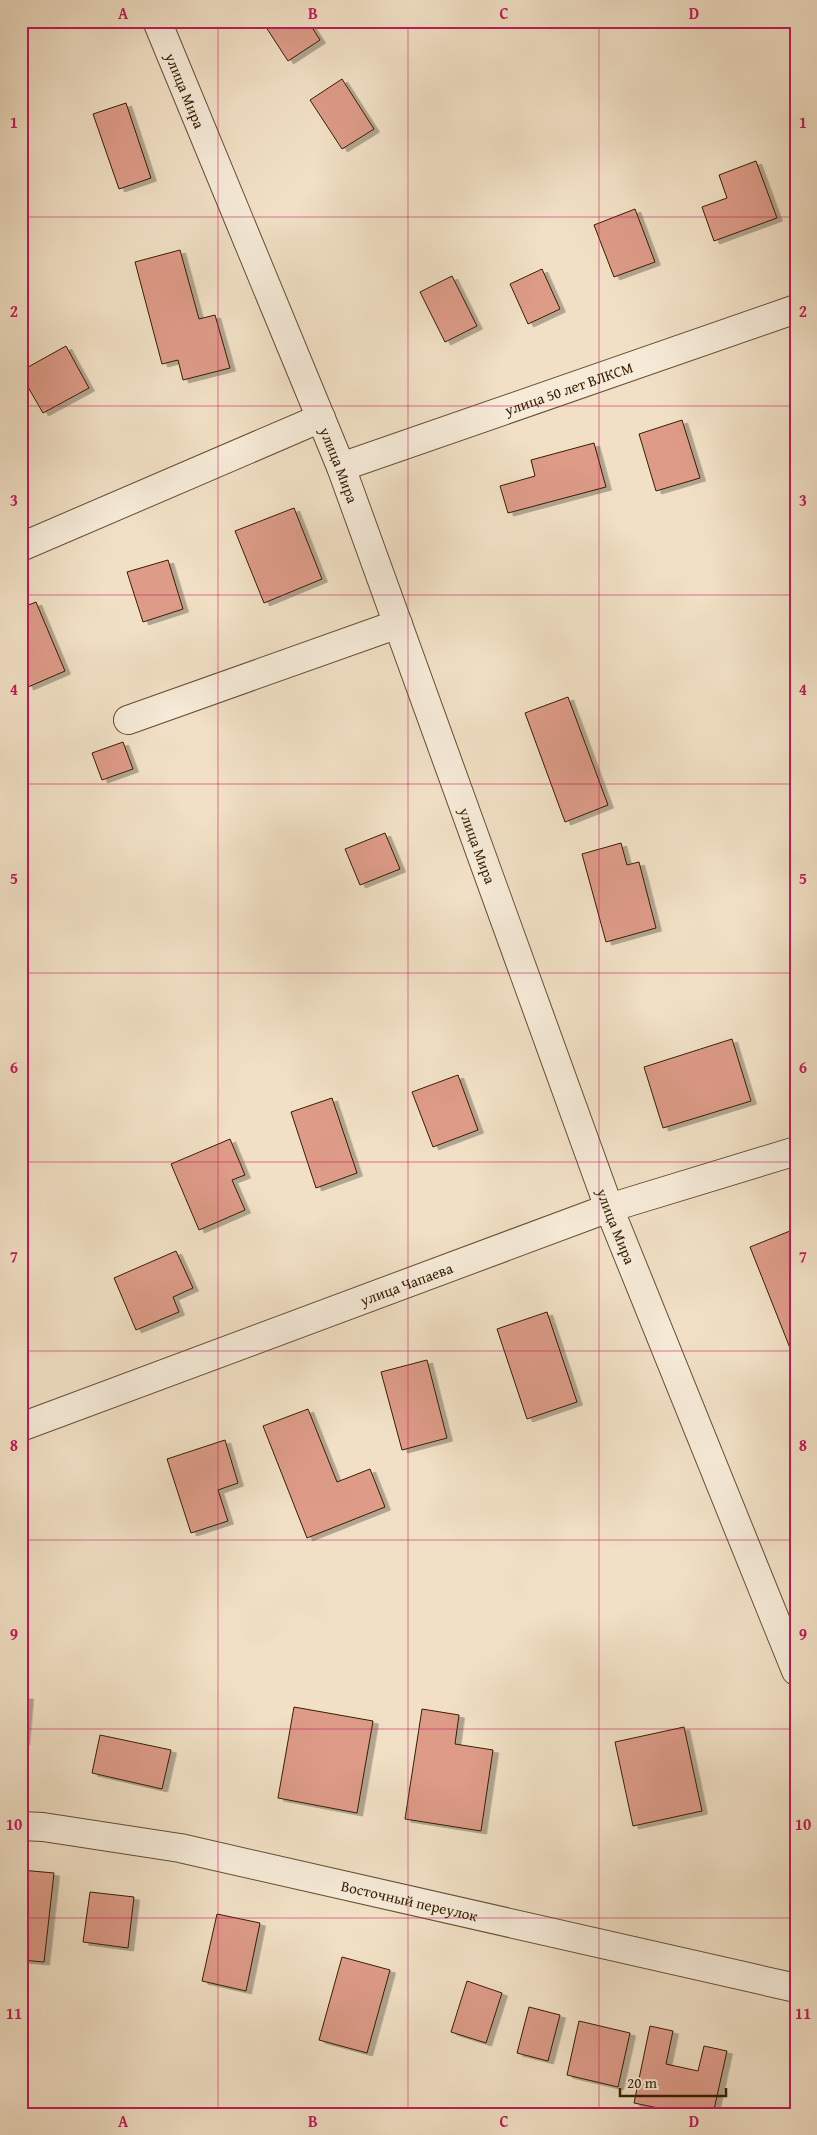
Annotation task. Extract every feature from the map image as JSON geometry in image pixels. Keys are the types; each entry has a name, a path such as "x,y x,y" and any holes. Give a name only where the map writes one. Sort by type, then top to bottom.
{"street":[{"name":"улица Мира","path":"157,21 341,466 609,1208 796,1671"},
{"name":"улица 50 лет ВЛКСМ","path":"341,466 796,309"},
{"path":"21,547 321,418"},
{"path":"128,720 398,624"},
{"name":"улица Чапаева","path":"21,1427 609,1208 796,1151"},
{"name":"Восточный переулок","path":"21,1826 44,1827 180,1848 796,1988"}],"building":[{"path":"262,21 308,21 320,40 288,61"},
{"path":"342,79 374,129 342,149 310,100"},
{"path":"126,103 151,178 119,189 93,114"},
{"path":"756,161 777,218 714,241 702,207 727,198 719,175"},
{"path":"635,209 655,262 614,277 594,225"},
{"path":"180,250 199,319 215,315 230,368 183,380 178,360 162,364 135,262"},
{"path":"542,269 560,309 528,324 510,284"},
{"path":"452,276 477,326 445,342 420,292"},
{"path":"66,346 89,388 43,413 21,375 21,371"},
{"path":"682,420 700,478 656,491 639,434"},
{"path":"594,443 606,487 508,513 500,486 535,476 531,460"},
{"path":"294,508 322,579 264,603 235,531"},
{"path":"168,560 183,609 143,622 127,572"},
{"path":"36,602 65,671 28,687 21,671 21,608"},
{"path":"568,697 608,805 565,822 525,713"},
{"path":"123,742 133,769 102,780 92,753"},
{"path":"385,833 400,869 360,885 345,849"},
{"path":"621,843 627,865 639,862 656,928 606,942 582,854"},
{"path":"732,1039 751,1101 663,1128 644,1067"},
{"path":"458,1075 478,1130 433,1147 412,1092"},
{"path":"332,1098 357,1173 316,1188 291,1112"},
{"path":"230,1139 245,1175 232,1180 245,1210 199,1230 171,1164"},
{"path":"790,1231 796,1246 796,1345 790,1348 750,1247"},
{"path":"176,1251 193,1288 173,1297 179,1312 136,1330 114,1278"},
{"path":"547,1312 577,1402 527,1419 497,1329"},
{"path":"427,1360 447,1438 402,1450 381,1372"},
{"path":"308,1409 337,1482 370,1469 385,1507 307,1538 263,1426"},
{"path":"225,1440 238,1483 218,1490 228,1521 191,1533 167,1459"},
{"path":"21,1696 28,1696 24,1742 21,1741"},
{"path":"294,1707 373,1721 357,1813 278,1798"},
{"path":"422,1709 459,1715 455,1744 493,1750 481,1831 405,1819"},
{"path":"684,1727 702,1811 633,1826 615,1742"},
{"path":"100,1735 171,1750 162,1789 92,1773"},
{"path":"21,1870 54,1873 44,1962 21,1960"},
{"path":"90,1892 134,1897 128,1948 83,1942"},
{"path":"217,1914 260,1923 246,1991 202,1981"},
{"path":"342,1957 390,1970 367,2053 319,2040"},
{"path":"467,1981 502,1993 486,2043 451,2032"},
{"path":"529,2007 560,2015 548,2061 517,2053"},
{"path":"579,2021 630,2033 618,2087 567,2075"},
{"path":"650,2026 673,2031 666,2064 698,2071 704,2046 727,2051 713,2114 687,2114 634,2103"}]}
